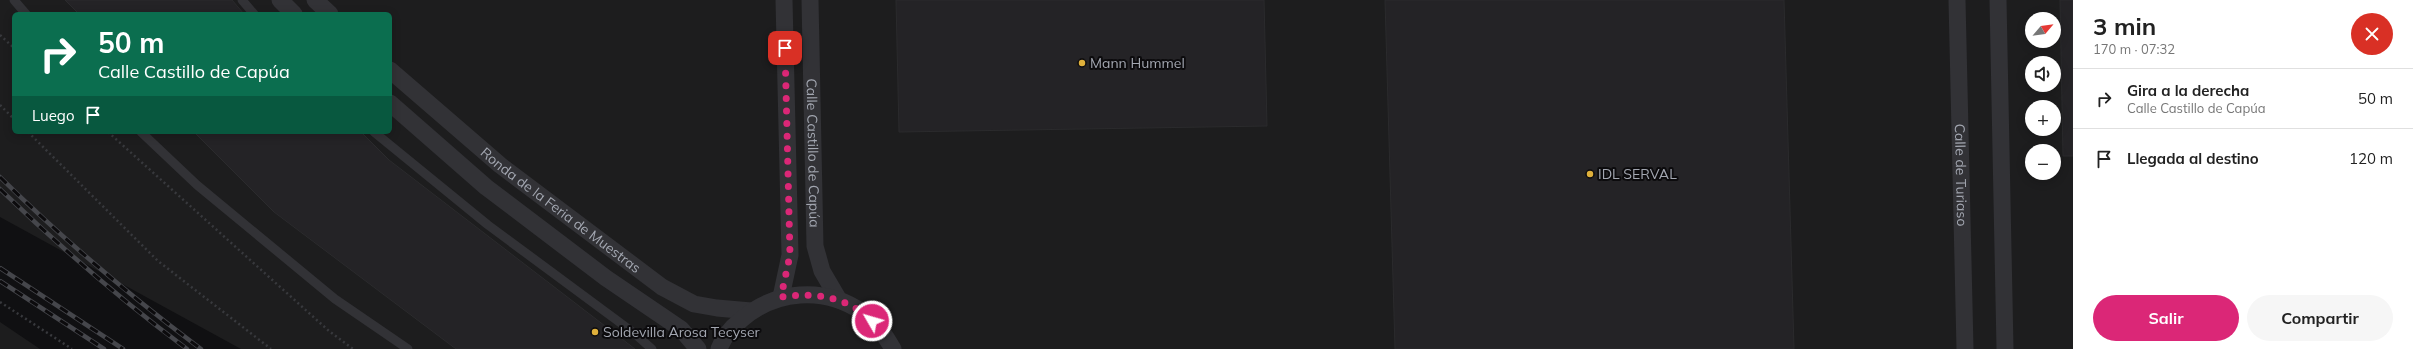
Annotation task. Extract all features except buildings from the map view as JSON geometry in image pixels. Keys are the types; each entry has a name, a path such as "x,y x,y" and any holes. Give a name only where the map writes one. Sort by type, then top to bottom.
{"street":[{"path":"280,0 292,12"},
{"path":"315,0 328,12"},
{"name":"Calle Castillo de Capúa","path":"781,297 790,255 784,0"},
{"name":"Calle Castillo de Capúa","path":"810,0 815,246 822,271 839,300"},
{"name":"Calle de Turiaso","path":"1957,0 1965,349"},
{"path":"1998,0 2006,349"},
{"name":"Ronda de la Feria de Muestras","path":"392,72 500,165 662,287 694,304 717,308 751,310"},
{"name":"Ronda de la Feria de Muestras","path":"392,105 486,187 606,278 681,329 698,349"},
{"name":"Ronda de la Feria de Muestras","path":"719,349 734,326 751,310 781,297 805,294 839,300 862,312 882,330 894,349"}],"lane":[{"path":"14,0 24,12"},
{"path":"242,0 252,12"},
{"path":"143,134 197,185 335,299 408,349"},
{"path":"376,134 488,225 634,333 652,349"}],"path":[{"path":"0,35 12,46"},
{"path":"0,105 12,116"},
{"path":"30,134 158,261 271,349"},
{"path":"110,134 329,331 353,349"},
{"path":"0,302 72,349"}],"shaded area":[{"path":"0,0 2073,0 2073,349 241,349 0,217"},
{"path":"0,322 40,349 0,349"}],"railway":[{"path":"0,177 48,223 98,266 148,308 201,349"},
{"path":"0,189 91,272 187,349"},
{"path":"0,268 123,349"},
{"path":"0,281 104,349"}],"place":[{"name":"Mann Hummel","path":"1082,63"},
{"name":"IDL SERVAL","path":"1590,174"},
{"name":"Soldevilla Arosa Tecyser","path":"595,332"}],"route":[{"path":"785,48 790,255 783,280 781,297 805,294 822,295 839,300 862,312 872,321"}]}
